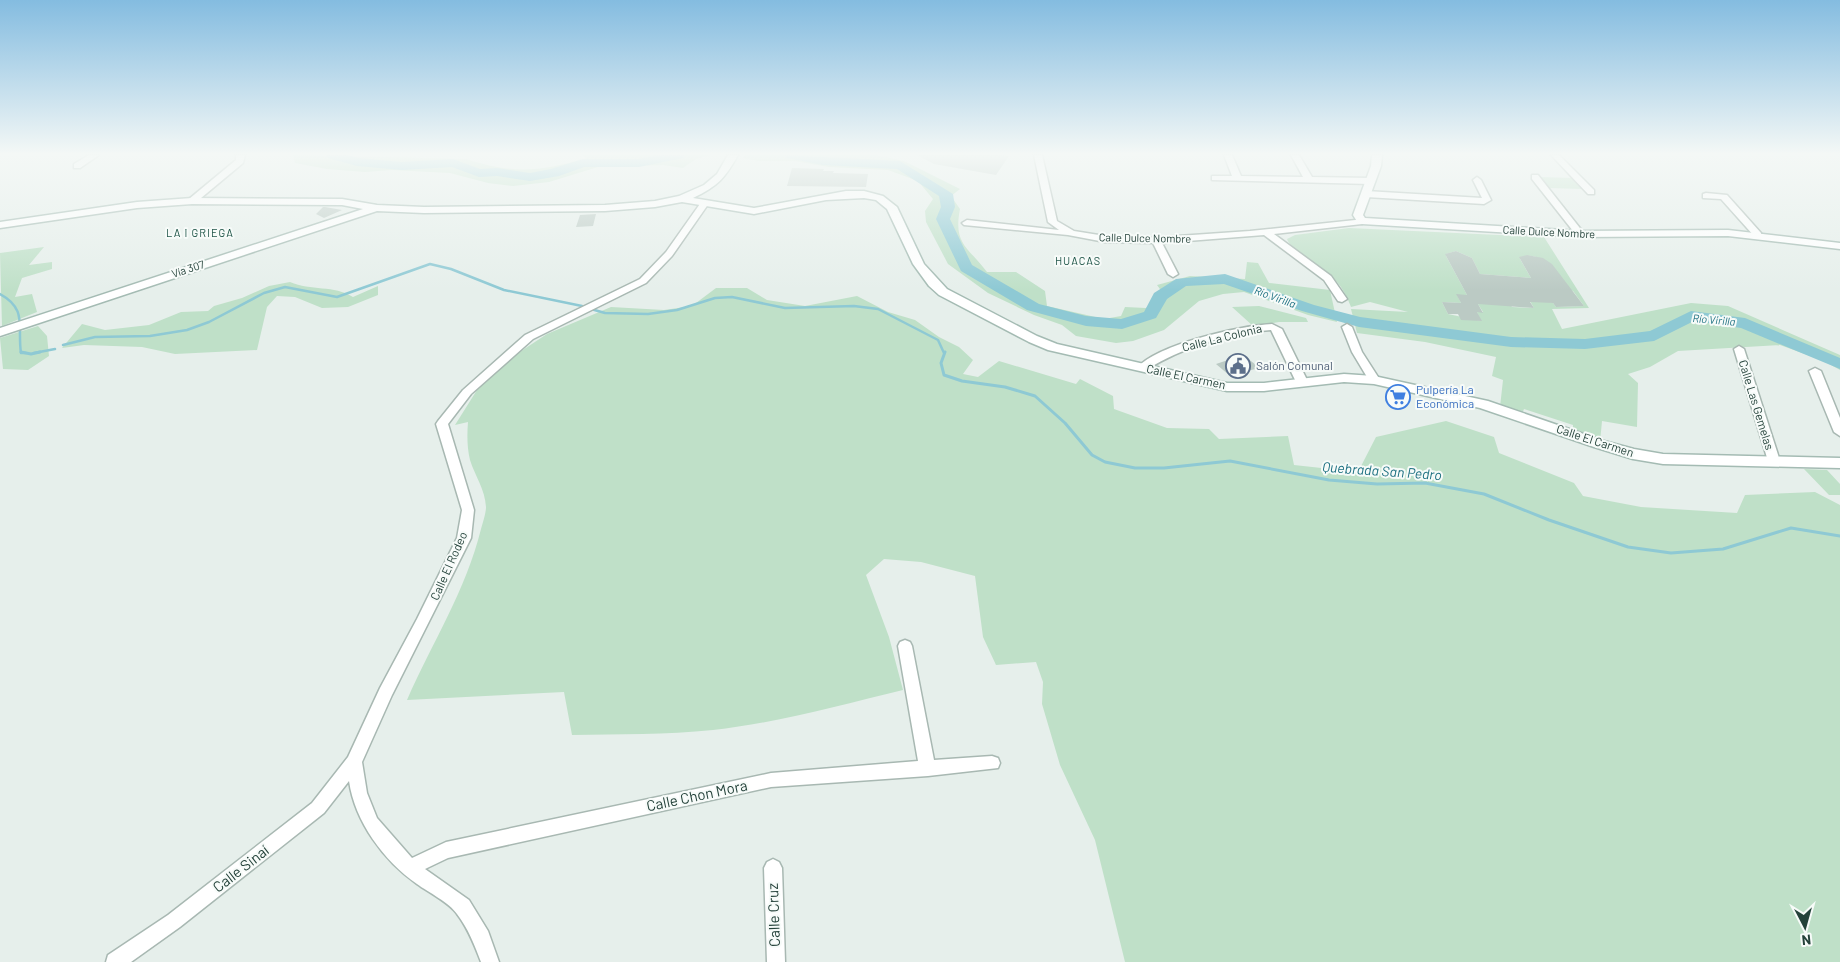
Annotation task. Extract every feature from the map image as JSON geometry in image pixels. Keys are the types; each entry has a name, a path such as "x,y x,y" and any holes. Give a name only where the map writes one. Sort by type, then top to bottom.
{"street":[{"path":"0,225 137,205 192,202 342,202 377,208 451,210 605,208 655,204 677,200"},
{"name":"Calle El Carmen","path":"687,200 728,209 753,211 788,207 820,200"},
{"name":"Calle El Carmen","path":"884,200 892,207 923,273 931,283 944,292 1033,339 1053,347 1194,382 1227,387 1264,387 1344,378 1374,380 1483,404 1633,454 1663,459 1840,463"},
{"name":"Calle Dulce Nombre","path":"1048,200 1053,222 1060,230 1075,234 1116,239 1156,240 1268,234 1362,221 1580,234 1728,233 1840,246"},
{"path":"1362,221 1358,216 1364,200"},
{"path":"1465,200 1487,200"},
{"path":"1553,200 1580,234"},
{"path":"1727,200 1758,236"},
{"name":"Calle El Rodeo","path":"354,762 385,693 424,620 464,538 468,510 442,424 467,392 529,337 643,281 666,261 705,203"},
{"name":"Vía 307","path":"2,332 377,208"},
{"path":"967,223 1075,234"},
{"path":"1268,234 1328,278 1342,299"},
{"path":"1156,240 1173,274"},
{"name":"Calle La Colonia","path":"1142,368 1154,359 1182,348 1220,337 1272,327 1277,329 1302,382"},
{"path":"1347,327 1357,352 1374,380"},
{"name":"Calle Las Gemelas","path":"1739,349 1774,462"},
{"path":"1815,371 1840,432"},
{"path":"905,646 928,769"},
{"path":"354,762 359,793 371,823 409,868 463,906 481,938 490,962"},
{"name":"Calle Sinaí","path":"115,962 174,921 318,808 354,762"},
{"name":"Calle Chon Mora","path":"409,868 446,850 771,780 992,763"},
{"name":"Calle Cruz","path":"773,868 776,962"}],"green space":[{"path":"932,200 954,200 960,209 958,221 960,238 987,272 1016,272 1045,291 1047,306 1104,319 1121,316 1125,307 1146,308 1165,296 1157,285 1190,276 1245,279 1247,262 1258,263 1269,283 1330,290 1337,322 1308,315 1244,292 1223,294 1199,301 1164,330 1133,341 1116,343 1076,336 1062,325 1034,315 988,293 948,264 926,222 925,211"},
{"path":"1349,228 1544,237 1589,308 1552,309 1562,329 1691,303 1728,306 1840,355 1840,370 1824,361 1780,345 1678,351 1650,367 1628,374 1638,383 1637,427 1602,421 1600,442 1573,432 1573,425 1524,409 1522,414 1500,407 1503,380 1492,376 1496,357 1425,342 1357,333 1351,309 1408,312 1370,302 1351,307 1335,280 1289,243 1287,239 1295,235","holes":["1456,251 1472,258 1480,274 1531,278 1520,259 1521,257 1536,257 1549,265 1584,306 1556,307 1553,303 1527,296 1534,308 1512,307 1503,292 1478,304 1483,312 1477,312 1481,321 1448,314 1442,302 1461,303 1457,295 1467,295 1446,254"]},
{"path":"44,247 29,265 52,262 52,269 22,278 15,297 32,294 37,312 2,326 0,253"},
{"path":"290,282 298,285 330,289 353,297 378,286 378,295 348,307 322,308 295,297 277,296 267,307 257,350 175,354 142,347 84,345 62,348 82,324 105,330 149,325 181,312 208,311 214,306 242,298 269,286"},
{"path":"716,288 747,288 767,300 805,306 857,296 888,312 915,320 939,337 959,347 973,360 963,374 978,377 999,361 1076,384 1080,379 1113,396 1114,409 1167,428 1209,429 1219,439 1288,436 1294,465 1358,472 1376,437 1446,421 1494,437 1499,453 1574,483 1583,496 1641,507 1737,513 1745,495 1815,492 1840,505 1840,962 1125,962 1095,840 1060,765 1042,704 1043,682 1036,662 996,665 983,637 975,576 921,562 884,559 866,575 889,637 903,690 761,723 713,730 642,734 572,735 564,692 407,700 458,595 475,552 485,515 484,494 469,455 468,422 455,425 477,390 503,363 547,334 611,307 664,310 692,306"},
{"path":"1259,306 1306,318 1308,322 1279,322 1253,326 1232,307"},
{"path":"38,326 47,336 49,356 28,370 3,369 0,338"},
{"path":"1804,469 1827,470 1840,484 1840,495 1829,495"}],"building":[{"path":"323,207 342,210 324,218 316,214"},
{"path":"596,214 593,226 576,227 580,215"},
{"path":"1456,251 1472,258 1480,274 1531,278 1519,257 1527,255 1543,258 1552,264 1584,306 1556,307 1553,303 1530,302 1534,308 1478,304 1483,313 1477,312 1482,321 1461,320 1458,314 1448,314 1442,302 1461,303 1456,294 1467,295 1445,254"},
{"name":"Salón Comunal","path":"1243,355 1260,368 1229,375 1216,364"},
{"name":"Pulpería La Económica","path":"1393,390 1409,394 1401,406 1385,401"}],"waterway":[{"name":"Río Virilla","path":"947,200 948,207 943,219 966,268 1033,307 1086,321 1122,324 1150,315 1160,296 1182,282 1225,279 1308,308 1359,322 1511,342 1585,344 1654,336 1691,316 1745,323 1840,364"},
{"name":"Quebrada San Pedro","path":"63,345 95,337 150,336 187,330 209,322 264,293 285,287 337,297 430,264 451,269 504,290 582,306"},
{"name":"Quebrada San Pedro","path":"0,294 9,300 18,312 21,353 26,353"},
{"name":"Quebrada San Pedro","path":"591,309 605,313 648,314 677,310 715,298 732,297 785,308 854,306 878,309 938,340 944,353"},
{"name":"Quebrada San Pedro","path":"34,353 55,349"},
{"name":"Quebrada San Pedro","path":"21,352 26,353"},
{"name":"Quebrada San Pedro","path":"26,353 40,352"},
{"name":"Quebrada San Pedro","path":"945,352 941,363 944,375 962,381 1005,387 1035,396 1065,423 1092,455 1105,462 1135,468 1164,468 1230,461 1329,480 1377,484 1425,483 1484,494 1549,520 1628,547 1671,553 1723,549 1791,528 1840,536"}],"place":[{"name":"Salón Comunal","path":"1238,366"},
{"name":"Pulpería La Económica","path":"1398,397"}],"district":[{"name":"LA I GRIEGA","path":"200,233"},
{"name":"HUACAS","path":"1078,261"}]}
